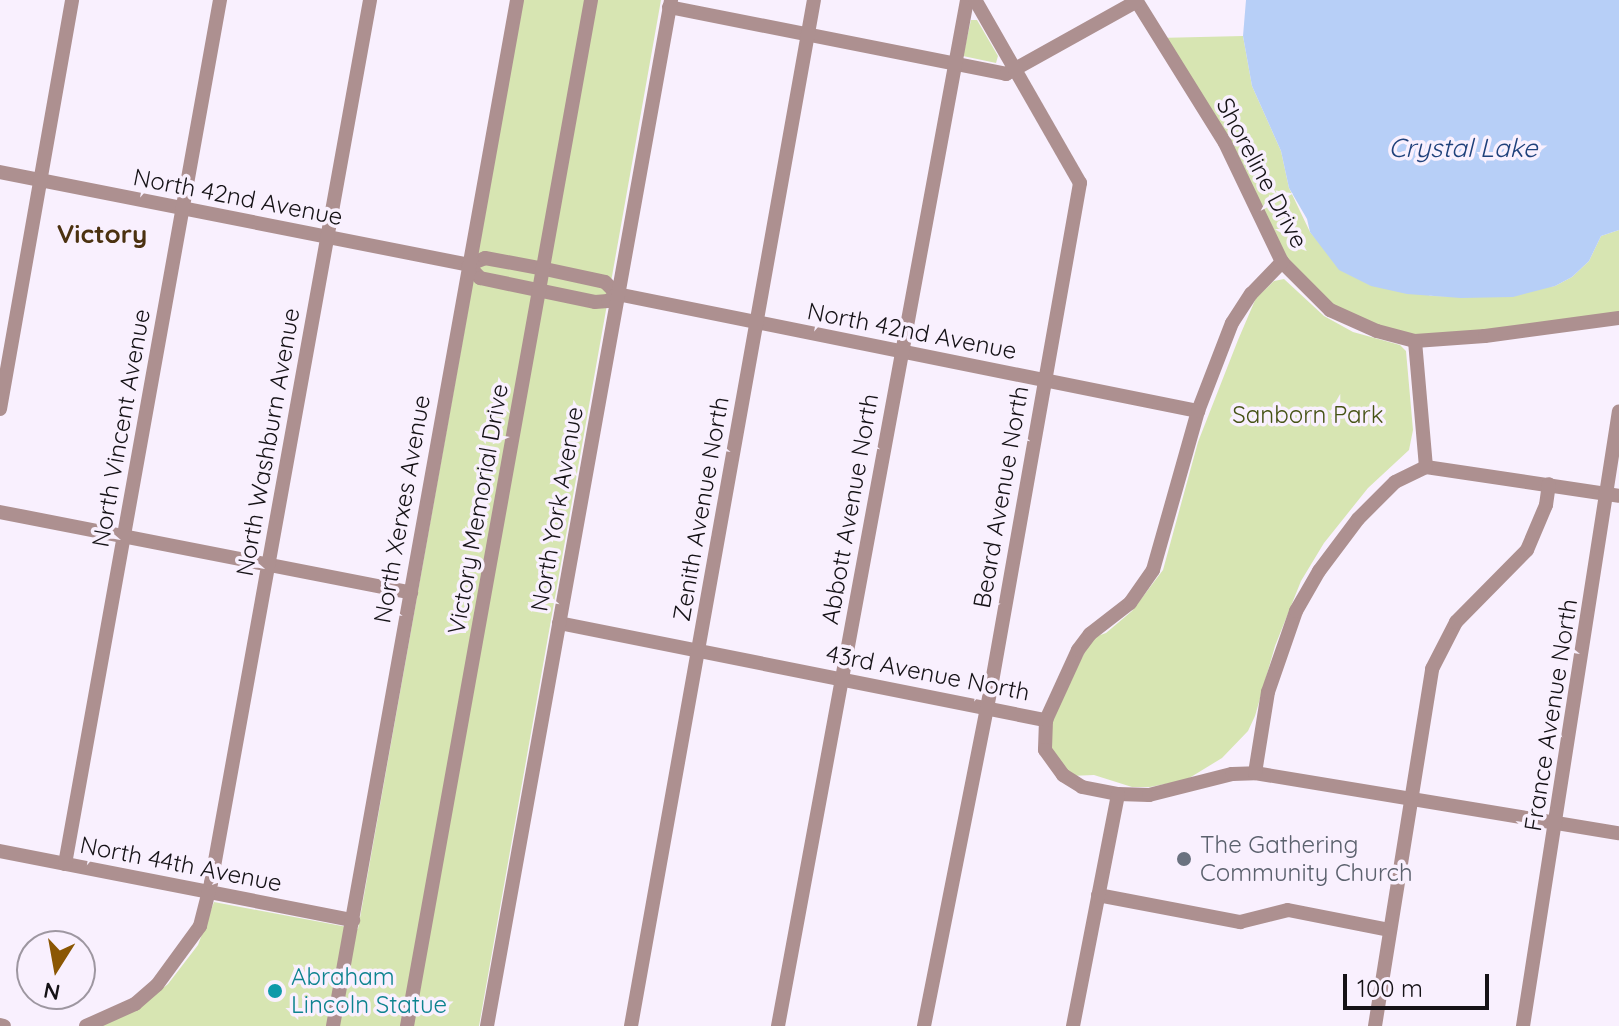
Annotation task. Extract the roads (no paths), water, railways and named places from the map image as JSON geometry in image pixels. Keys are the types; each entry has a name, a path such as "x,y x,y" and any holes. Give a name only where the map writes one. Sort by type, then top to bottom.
{"street":[{"path":"0,409 72,0"},
{"name":"North Vincent Avenue","path":"65,864 220,0"},
{"name":"North Washburn Avenue","path":"86,1026 135,1004 157,985 200,926 209,892 370,0"},
{"name":"North Xerxes Avenue","path":"333,1026 517,0"},
{"name":"Victory Memorial Drive","path":"407,1026 591,0"},
{"name":"Zenith Avenue North","path":"631,1026 814,0"},
{"name":"Abbott Avenue North","path":"778,1026 967,0"},
{"name":"Beard Avenue North","path":"924,1026 987,707 1080,183 975,0"},
{"path":"670,3 808,35 1006,74 1136,0"},
{"name":"Shoreline Drive","path":"1136,0 1225,143 1282,262 1330,310 1377,331 1415,341 1485,336 1619,318"},
{"name":"North York Avenue","path":"487,1026 670,3"},
{"name":"North 42nd Avenue","path":"0,172 468,265 485,258 545,269 605,282 617,294 1198,411"},
{"path":"1046,720 1078,650 1090,634 1130,603 1153,570 1198,411 1237,312 1282,262"},
{"name":"North 42nd Avenue","path":"468,265 480,278 595,302 608,301 617,294"},
{"path":"1415,341 1426,467"},
{"name":"France Avenue North","path":"1523,1026 1614,495 1619,411"},
{"path":"1255,773 1268,692 1296,611 1325,562 1358,519 1395,482 1426,467 1614,495"},
{"path":"1375,1026 1427,694 1442,644 1473,602 1511,570 1527,550 1546,505 1549,484"},
{"path":"0,512 411,593"},
{"name":"43rd Avenue North","path":"559,623 1046,720 1045,750 1063,775 1082,787 1118,794 1149,795 1232,774 1255,773 1619,833"},
{"path":"1073,1026 1118,794"},
{"name":"North 44th Avenue","path":"0,851 353,920"},
{"path":"1098,895 1240,922 1288,910 1390,930"}],"water":[{"name":"Crystal Lake","path":"1246,0 1619,0 1619,230 1601,236 1589,261 1572,277 1555,286 1513,297 1461,298 1407,294 1371,286 1339,270 1310,232 1307,219 1289,188 1281,151 1252,86 1243,36"}],"place":[{"name":"The Gathering Community Church","path":"1184,859"},
{"name":"Abraham Lincoln Statue","path":"275,991"}],"district":[{"name":"Victory","path":"102,234"}],"park label":[{"name":"Sanborn Park","path":"1308,415"}]}
